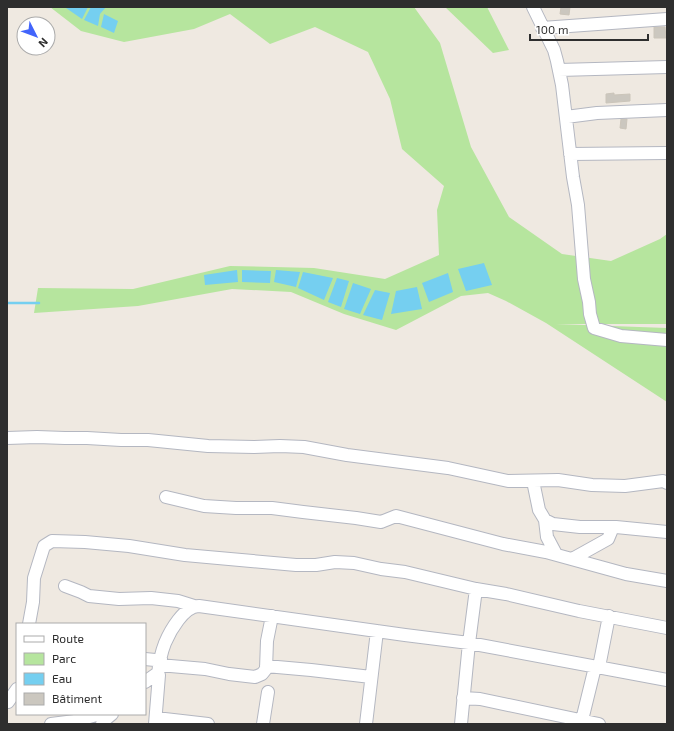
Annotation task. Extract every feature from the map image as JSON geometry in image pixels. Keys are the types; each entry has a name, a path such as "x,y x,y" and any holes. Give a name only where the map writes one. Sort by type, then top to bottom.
{"street":[{"path":"533,7 558,61 578,205 584,279 594,328 621,336 667,340"},
{"path":"542,28 667,19"},
{"path":"559,70 667,67"},
{"path":"566,116 667,110"},
{"path":"570,154 667,153"},
{"path":"7,438 87,438 148,440 208,446 304,447 346,455 448,468 508,482 558,480 592,485 625,486 662,481 667,483"},
{"path":"532,481 539,510 545,520 548,537 556,554"},
{"path":"166,497 204,506 272,508 381,522 396,516 503,544 556,554 626,574 667,581"},
{"path":"545,520 553,524 580,527 613,527 667,532"},
{"path":"572,559 608,539 613,527"},
{"path":"29,623 33,602 34,578 44,546 52,541 68,541 129,546 185,555 296,565 316,565 335,562 354,563 381,569 405,572 476,589 667,628"},
{"path":"65,586 89,596 119,600 151,598 178,600 194,606 469,643 667,680"},
{"path":"461,724 476,589"},
{"path":"146,681 155,675 165,643 172,629 186,611 194,606"},
{"path":"159,666 205,669 255,677 262,674 266,669 267,641 272,616"},
{"path":"582,720 597,667 609,616"},
{"path":"366,724 377,631"},
{"path":"146,659 155,660 159,666 160,676 156,721 208,724"},
{"path":"266,666 371,677"},
{"path":"11,702 16,691"},
{"path":"263,724 268,692"},
{"path":"463,698 480,698 599,724"},
{"path":"51,724 75,721 96,715"},
{"path":"102,724 111,715"}],"green space":[{"path":"50,7 414,7 440,43 471,147 509,217 562,254 611,261 660,239 667,234 667,324 556,324 667,328 667,402 546,323 488,293 461,296 396,330 344,314 291,292 232,289 138,306 34,313 38,288 133,289 230,266 314,268 385,279 439,255 437,210 444,186 402,149 390,99 368,52 315,27 270,44 230,14 194,29 124,42 81,31"},
{"path":"445,7 487,7 509,50 493,53"}],"water":[{"path":"88,7 82,19 66,8"},
{"path":"91,7 106,7 100,14 98,26 84,20"},
{"path":"104,14 118,21 114,33 101,27"},
{"path":"484,263 492,285 466,291 458,269"},
{"path":"237,270 238,282 205,285 204,275"},
{"path":"242,270 271,271 270,283 242,282"},
{"path":"276,270 300,272 296,287 274,282"},
{"path":"303,272 333,278 324,300 298,288"},
{"path":"448,273 453,292 429,302 422,283"},
{"path":"337,278 349,281 341,307 328,302"},
{"path":"353,283 371,289 360,314 344,309"},
{"path":"417,287 422,309 391,314 396,291"},
{"path":"375,290 390,293 382,320 363,315"}],"building":[{"path":"561,7 570,7 569,15 560,14"},
{"path":"654,27 665,27 666,38 654,38"},
{"path":"614,93 614,95 630,94 630,101 606,103 606,94"},
{"path":"621,119 627,119 626,129 620,128"}],"waterway":[{"path":"7,303 39,303"}]}
